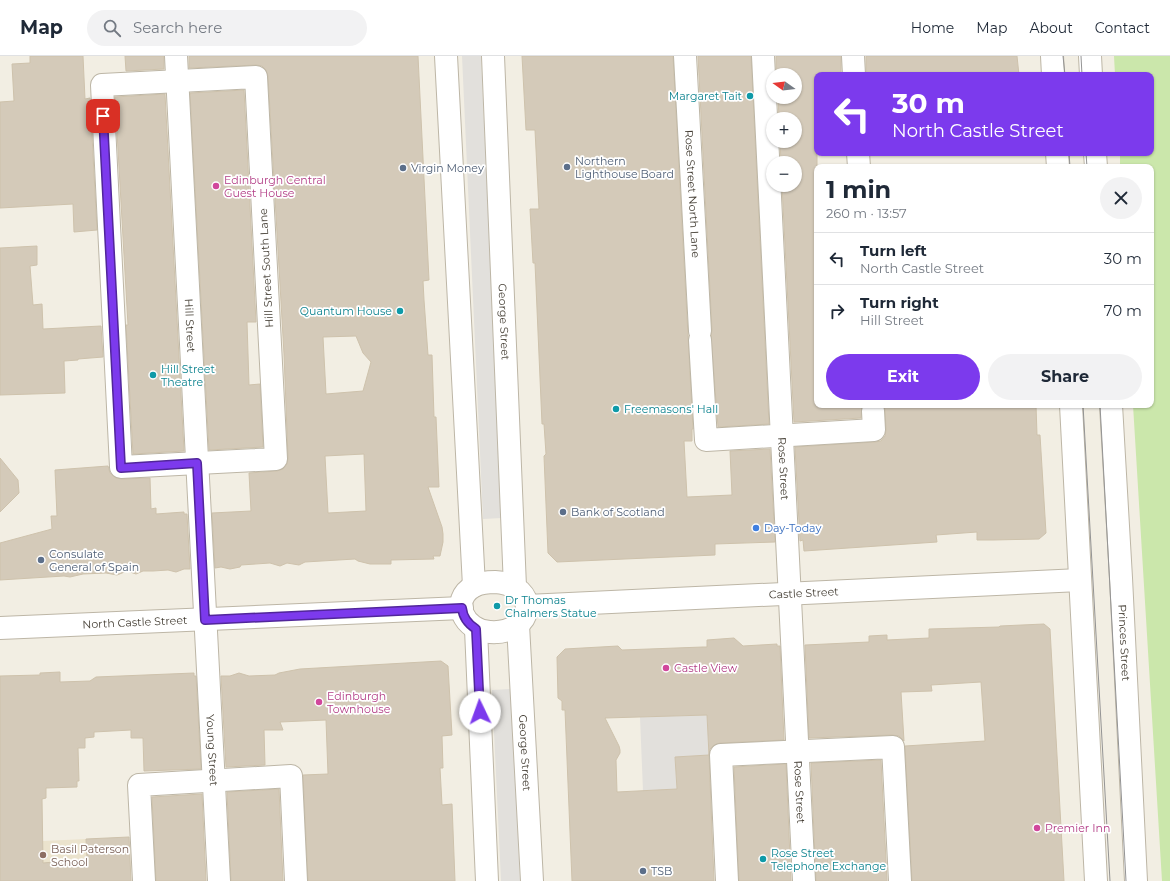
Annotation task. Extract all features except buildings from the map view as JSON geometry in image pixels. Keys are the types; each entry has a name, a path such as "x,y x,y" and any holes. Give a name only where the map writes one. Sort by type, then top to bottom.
{"street":[{"name":"Hill Street","path":"176,56 205,620"},
{"path":"446,56 474,586"},
{"name":"George Street","path":"493,56 515,586 524,597 522,616 532,881"},
{"name":"Rose Street North Lane","path":"685,56 706,440 782,436"},
{"name":"Rose Street","path":"763,56 782,436 797,593 798,751 804,881"},
{"path":"853,56 854,72"},
{"path":"1052,56 1053,72"},
{"path":"1090,56 1091,72"},
{"name":"Hill Street South Lane","path":"177,81 256,77 276,459 197,463"},
{"path":"177,81 102,85 121,468 197,463"},
{"path":"1071,408 1096,881"},
{"name":"Princes Street","path":"1111,408 1136,881"},
{"path":"782,436 874,430 873,411"},
{"name":"Castle Street","path":"522,616 797,593 1080,580"},
{"path":"515,586 495,582 474,586 466,593 462,603 463,615 466,621 476,629 490,632 512,629 522,616"},
{"name":"North Castle Street","path":"0,628 462,608"},
{"name":"Young Street","path":"205,620 219,881"},
{"path":"476,629 487,881"},
{"path":"727,881 721,755 893,747 900,881"},
{"path":"144,881 139,785 291,776 296,881"}],"shaded area":[{"path":"462,56 481,56 502,518 483,519"},
{"path":"511,689 520,881 501,881 492,690"},
{"path":"707,715 709,755 675,757 677,789 643,791 640,717"},
{"path":"86,839 87,867 51,871 0,843"}],"green space":[{"path":"1114,56 1170,56 1170,881 1162,881 1133,408 1154,408 1154,164 1120,164 1120,156 1154,156 1154,72 1115,72"}],"tram line":[{"path":"1063,56 1065,72"},
{"path":"1081,56 1082,72"},
{"path":"1069,156 1070,164"},
{"path":"1086,156 1087,164"},
{"path":"1083,408 1110,881"},
{"path":"1100,408 1126,881"}],"place":[{"name":"Margaret Tait","path":"750,96"},
{"name":"Northern Lighthouse Board","path":"567,167"},
{"name":"Virgin Money","path":"403,168"},
{"name":"Edinburgh Central Guest House","path":"216,186"},
{"name":"Quantum House","path":"400,311"},
{"name":"Hill Street Theatre","path":"153,375"},
{"name":"Freemasons' Hall","path":"616,409"},
{"name":"Bank of Scotland","path":"563,512"},
{"name":"Day-Today","path":"756,528"},
{"name":"Consulate General of Spain","path":"41,560"},
{"name":"Dr Thomas Chalmers Statue","path":"497,606"},
{"name":"Castle View","path":"666,668"},
{"name":"Edinburgh Townhouse","path":"319,702"},
{"name":"Premier Inn","path":"1037,828"},
{"name":"Basil Paterson School","path":"43,855"},
{"name":"Rose Street Telephone Exchange","path":"763,859"},
{"name":"TSB","path":"643,871"}],"route":[{"path":"103,116 121,468 197,463 205,620 462,608 466,621 470,626 476,629 480,712"}]}
